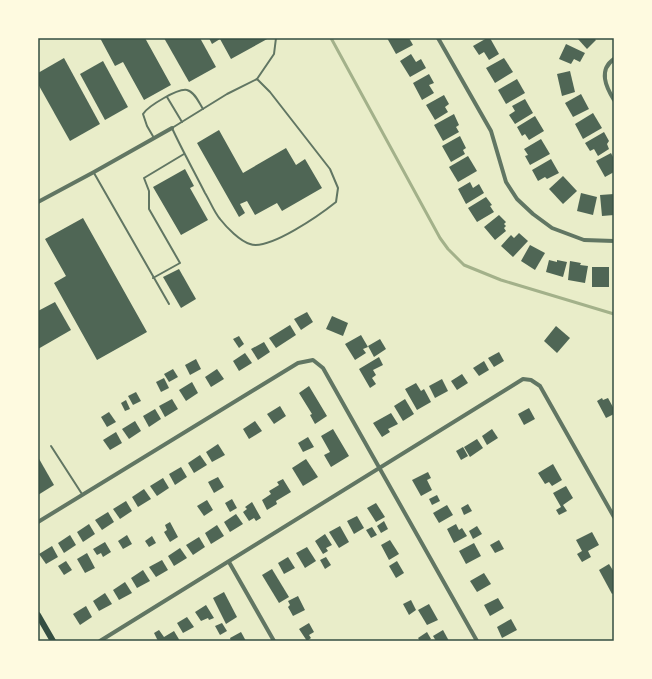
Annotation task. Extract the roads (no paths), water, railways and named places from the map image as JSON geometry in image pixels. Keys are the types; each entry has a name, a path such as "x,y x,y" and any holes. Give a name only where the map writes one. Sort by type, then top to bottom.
{"main road":[{"path":"38,615 52,641"}],"street":[{"path":"438,38 491,131 504,175 511,190 525,208 552,228 584,240 614,241"},
{"path":"614,60 606,67 605,75 608,88 614,100"},
{"path":"38,202 172,128"},
{"path":"38,522 298,363 312,360 324,368 478,641"},
{"path":"100,641 523,379 531,380 540,386 614,516"},
{"path":"229,562 274,641"}],"lane":[{"path":"257,79 270,92 330,169 338,188 336,202 321,214 268,244 251,245 233,233 219,218 184,154 172,128 227,94 257,79 274,54 276,38"},
{"path":"154,138 147,126 143,114 153,104 179,91 186,90 192,93 203,109"},
{"path":"167,97 182,122"},
{"path":"153,278 180,263 149,209 149,191 144,178 184,154"},
{"path":"94,172 169,304"},
{"path":"51,446 82,495"}],"waterway":[{"path":"331,38 440,238 448,249 464,265 501,280 614,314"}]}
